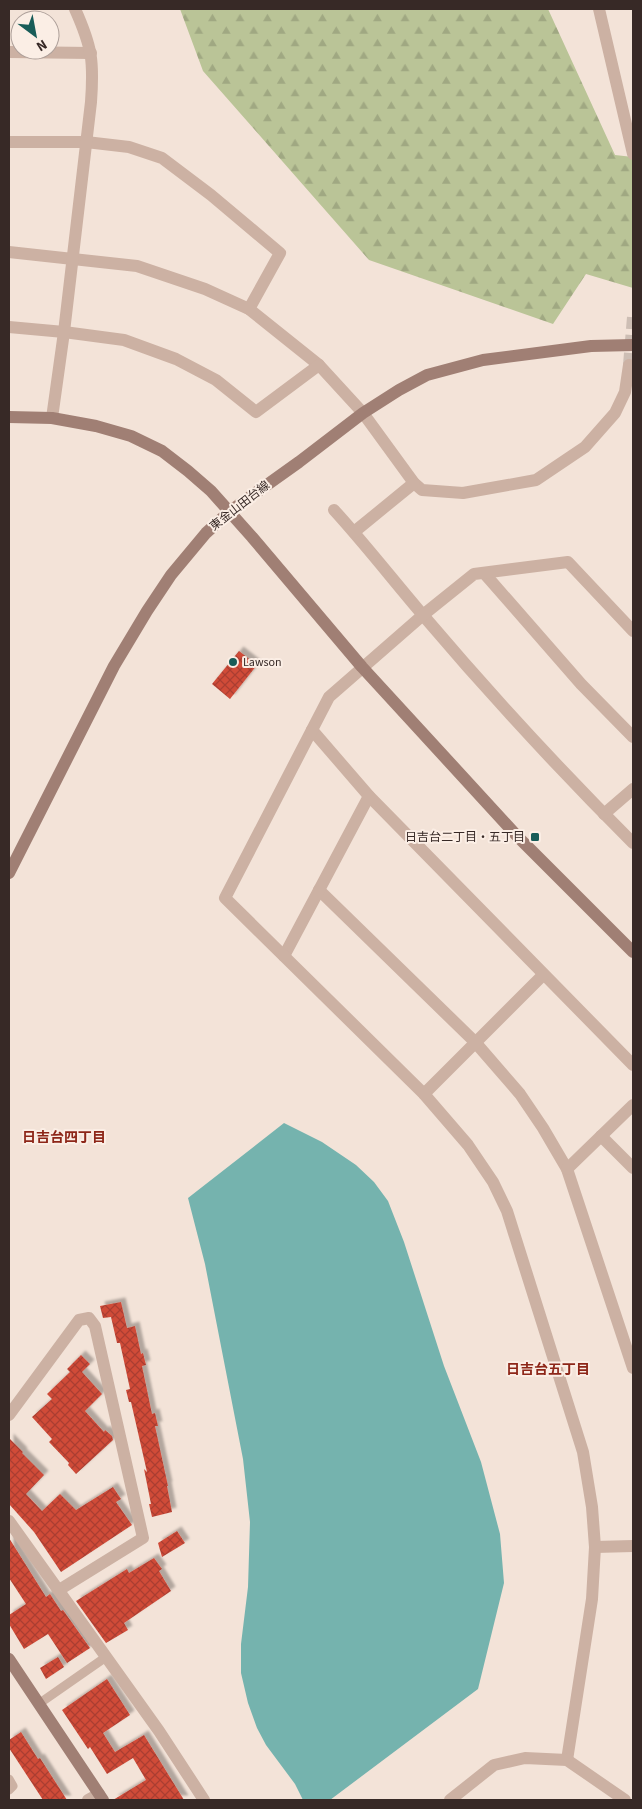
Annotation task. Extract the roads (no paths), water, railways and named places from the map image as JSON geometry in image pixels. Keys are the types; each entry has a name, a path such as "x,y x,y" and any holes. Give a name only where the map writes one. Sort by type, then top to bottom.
{"street":[{"path":"52,418 92,95 93,72 91,53 86,35 74,9"},
{"path":"599,9 633,154"},
{"path":"9,52 91,53"},
{"path":"9,142 86,142 129,147 162,158 211,195 280,254 249,309"},
{"path":"9,252 137,266 205,289 249,309 318,365 363,414 422,490 463,493 536,480 585,447 615,413 625,392 629,365"},
{"path":"9,327 124,340 176,359 216,380 256,412 318,365"},
{"name":"東金山田台線","path":"9,873 114,666 172,575 206,532 229,512 363,414 399,390 427,375 483,360 591,346 633,345"},
{"path":"9,416 52,418 96,426 131,436 162,451 205,486 362,667 518,837 633,952"},
{"path":"354,532 414,482"},
{"path":"334,510 494,695 633,843"},
{"path":"567,1760 592,1599 595,1547 592,1507 582,1452 507,1211 493,1182 468,1145 424,1094 225,898 329,697 423,615 474,574 568,562 633,631"},
{"path":"484,573 580,684 633,737"},
{"path":"312,730 369,796 633,1065"},
{"path":"604,814 633,789"},
{"path":"284,956 369,796"},
{"path":"320,890 475,1042 520,1094 543,1128 567,1169 633,1368"},
{"path":"424,1094 543,975"},
{"path":"567,1169 633,1105"},
{"path":"601,1136 633,1168"},
{"path":"9,1415 79,1320 89,1318 95,1326 143,1538 59,1590"},
{"path":"9,1521 159,1731 204,1800"},
{"path":"595,1547 633,1546"},
{"path":"9,1659 40,1703 97,1798"},
{"path":"450,1800 494,1765 525,1758 567,1760 624,1800"}],"lane":[{"path":"40,1703 106,1657"},
{"path":"9,1779 13,1786 9,1790"}],"water":[{"path":"284,1123 322,1142 356,1165 374,1182 388,1201 404,1242 444,1366 481,1462 500,1534 504,1583 478,1689 330,1800 303,1800 295,1784 266,1745 257,1728 248,1703 241,1673 241,1644 248,1587 250,1522 243,1459 205,1264 188,1198"}],"tunnel":[{"path":"629,365 633,317"}],"place":[{"name":"Lawson","path":"233,662"},
{"name":"日吉台二丁目・五丁目","path":"535,837"}],"district":[{"name":"日吉台四丁目","path":"64,1138"},
{"name":"日吉台五丁目","path":"548,1370"}]}
